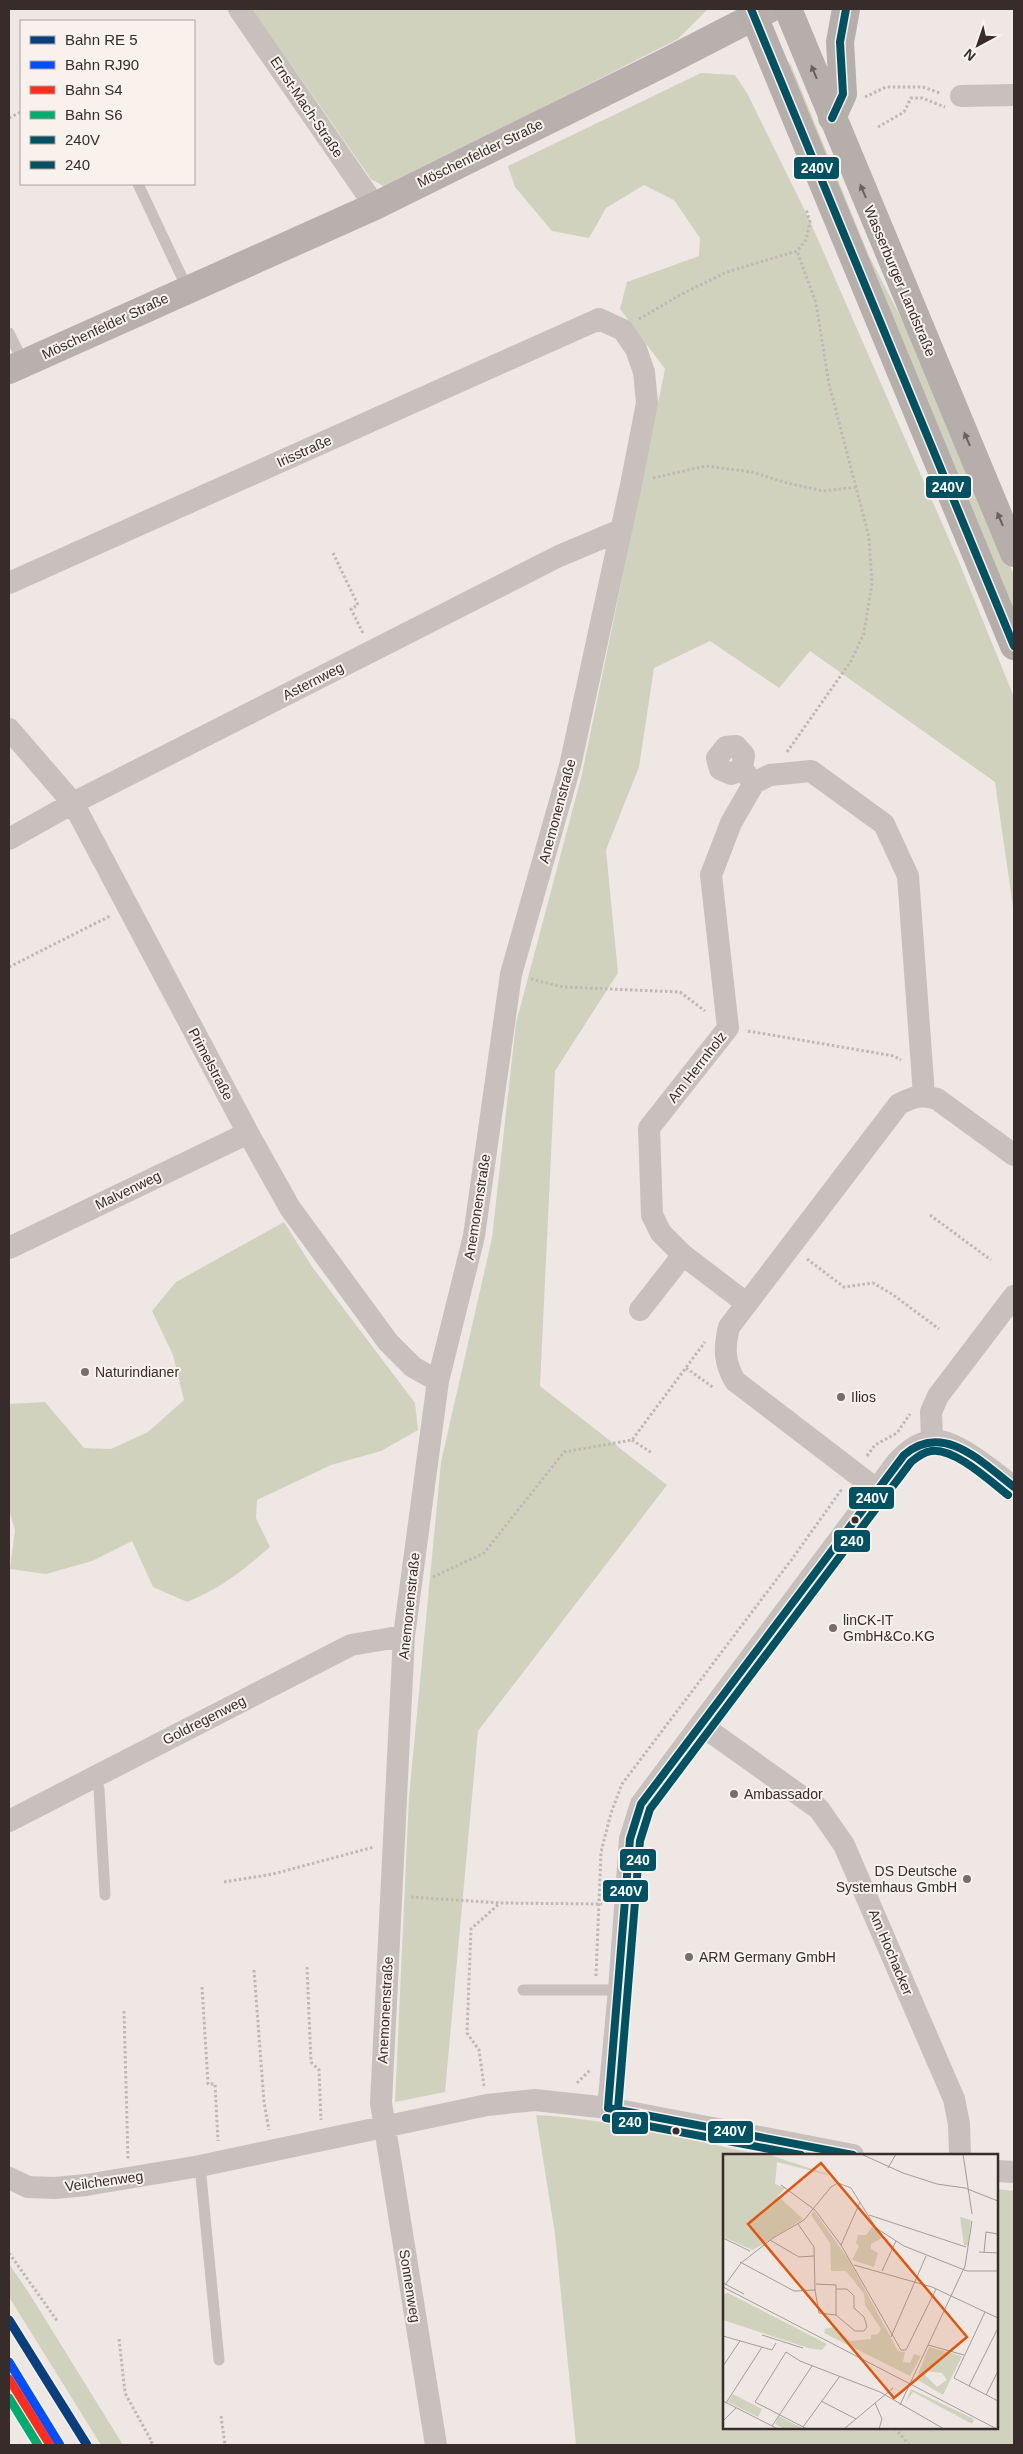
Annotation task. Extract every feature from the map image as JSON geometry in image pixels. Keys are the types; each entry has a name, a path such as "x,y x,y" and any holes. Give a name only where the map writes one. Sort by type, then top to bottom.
{"main road":[{"name":"Wasserburger Landstraße","path":"788,9 1014,553"},
{"path":"832,118 843,94 840,42 846,9"},
{"path":"758,11 1014,646"}],"street":[{"name":"Ernst-Mach-Straße","path":"239,9 374,206"},
{"name":"Möschenfelder Straße","path":"16,366 374,206 666,62 758,11"},
{"path":"954,102 1014,95"},
{"name":"Irisstraße","path":"9,583 599,319 623,330"},
{"name":"Anemonenstraße","path":"384,2127 381,2103 404,1636 409,1588 438,1381 474,1236 511,974 570,766 631,486 647,403 644,372 636,349 623,330"},
{"name":"Asternweg","path":"9,839 73,803 558,556 621,530"},
{"name":"Primelstraße","path":"9,729 73,803 248,1133 290,1208 388,1342 414,1367 438,1381"},
{"path":"756,776 811,771 884,824 908,876 924,1095"},
{"name":"Am Herrnholz","path":"746,1303 683,1255 660,1233 652,1215 650,1128 728,1028 711,875 731,823 756,776"},
{"path":"876,1489 735,1381 726,1366 726,1342 729,1327 899,1104 913,1097 924,1095 937,1098 1014,1155"},
{"name":"Malvenweg","path":"9,1248 248,1133"},
{"path":"640,1310 683,1255"},
{"path":"932,1440 931,1412 938,1396 1014,1296"},
{"path":"608,2108 620,1990 630,1839 641,1804 876,1489 897,1462 913,1447 932,1440 951,1444 1014,1487"},
{"name":"Goldregenweg","path":"9,1821 351,1645 404,1636"},
{"name":"Am Hochacker","path":"701,1724 820,1809 834,1827 872,1905 954,2099 959,2124 960,2154"},
{"name":"Veilchenweg","path":"9,2178 28,2186 55,2188 86,2185 210,2164 487,2105 535,2100 608,2108 848,2154"},
{"name":"Sonnenweg","path":"384,2127 436,2445"},
{"path":"998,2171 1014,2172"}],"lane":[{"path":"138,185 187,288"},
{"name":"Möschenfelder Straße","path":"9,332 16,366"},
{"path":"95,1777 99,1789 105,1895"},
{"path":"523,1990 620,1990"},
{"path":"210,2164 219,2360"}],"path":[{"path":"865,97 886,87 923,87 944,94 954,102"},
{"path":"878,127 904,112 911,98 922,98 934,105 954,102"},
{"path":"623,330 680,295 728,272 797,251 806,240 810,222 805,203"},
{"path":"756,776 852,661 864,632 872,583 869,537 858,487 829,384 816,303 797,251"},
{"path":"631,486 662,474 706,466 752,472 787,483 823,491 858,487"},
{"path":"333,554 358,605 351,609 363,634"},
{"path":"9,967 118,912"},
{"path":"511,974 563,987 680,992 728,1028 894,1056 921,1072"},
{"path":"930,1215 991,1260"},
{"path":"790,1247 844,1286 873,1283 892,1294 939,1329"},
{"path":"632,1440 709,1337"},
{"path":"409,1588 484,1553 564,1452 632,1440 652,1453"},
{"path":"224,1882 273,1874 377,1846"},
{"path":"392,1897 501,1903 625,1904"},
{"path":"487,2105 479,2050 467,2033 471,1929 501,1903"},
{"path":"307,1967 311,2062 319,2070 321,2126"},
{"path":"254,1970 264,2102 273,2150"},
{"path":"202,1987 208,2084 215,2084 210,2164"},
{"path":"124,2011 128,2167"},
{"path":"9,2253 58,2322"},
{"path":"119,2339 125,2393 152,2442 148,2445"},
{"path":"221,2416 225,2445"},
{"path":"896,2429 909,2445"}],"green space":[{"path":"252,9 708,9 678,39 385,187 371,179"},
{"path":"780,53 791,65 869,256 928,370 1014,575 1014,618"},
{"path":"701,73 735,75 747,93 809,219 959,562 1014,697 1014,914 995,782 810,651 779,688 710,641 654,668 639,767 606,850 618,973 555,1071 540,1386 667,1485 478,1731 445,2092 395,2102 409,1797 441,1462 492,1238 516,1023 582,774 665,369 620,309 627,282 699,256 700,238 674,200 644,185 606,208 589,238 552,231 515,187 508,166"},
{"path":"284,1222 313,1268 415,1403 418,1430 381,1451 331,1465 257,1500 256,1518 270,1547 231,1578 187,1602 153,1587 132,1541 92,1561 46,1574 10,1569 15,1530 9,1510 9,1404 45,1402 84,1448 111,1449 148,1432 184,1400 173,1355 152,1311 176,1282"},
{"path":"536,2115 622,2125 758,2154 723,2154 723,2429 998,2429 998,2189 1014,2191 1014,2445 576,2445 555,2234"},
{"path":"9,2264 123,2445 101,2445 9,2297"}],"transit line":[{"name":"240V","path":"751,9 1014,646"},
{"name":"240V","path":"832,118 843,94 840,42 846,9"},
{"name":"240V","path":"608,2108 630,1839 641,1804 904,1455 919,1446 934,1442 948,1444 976,1457 1014,1487"},
{"name":"240","path":"618,2109 640,1841 650,1809 911,1462 926,1452 940,1451 950,1454 982,1474 1008,1495"},
{"name":"240V","path":"608,2108 848,2154"},
{"name":"240","path":"606,2118 796,2154"},
{"path":"9,2320 87,2445"}],"rail line":[{"name":"RJ90","path":"9,2362 60,2445"},
{"name":"S4","path":"9,2379 50,2445"},
{"name":"S6","path":"9,2398 38,2445"}],"place":[{"name":"Naturindianer","path":"85,1372"},
{"name":"Ilios","path":"841,1397"},
{"name":"linCK-IT GmbH&Co.KG","path":"833,1628"},
{"name":"Ambassador","path":"734,1794"},
{"name":"DS Deutsche Systemhaus GmbH","path":"967,1879"},
{"name":"ARM Germany GmbH","path":"689,1957"}]}
